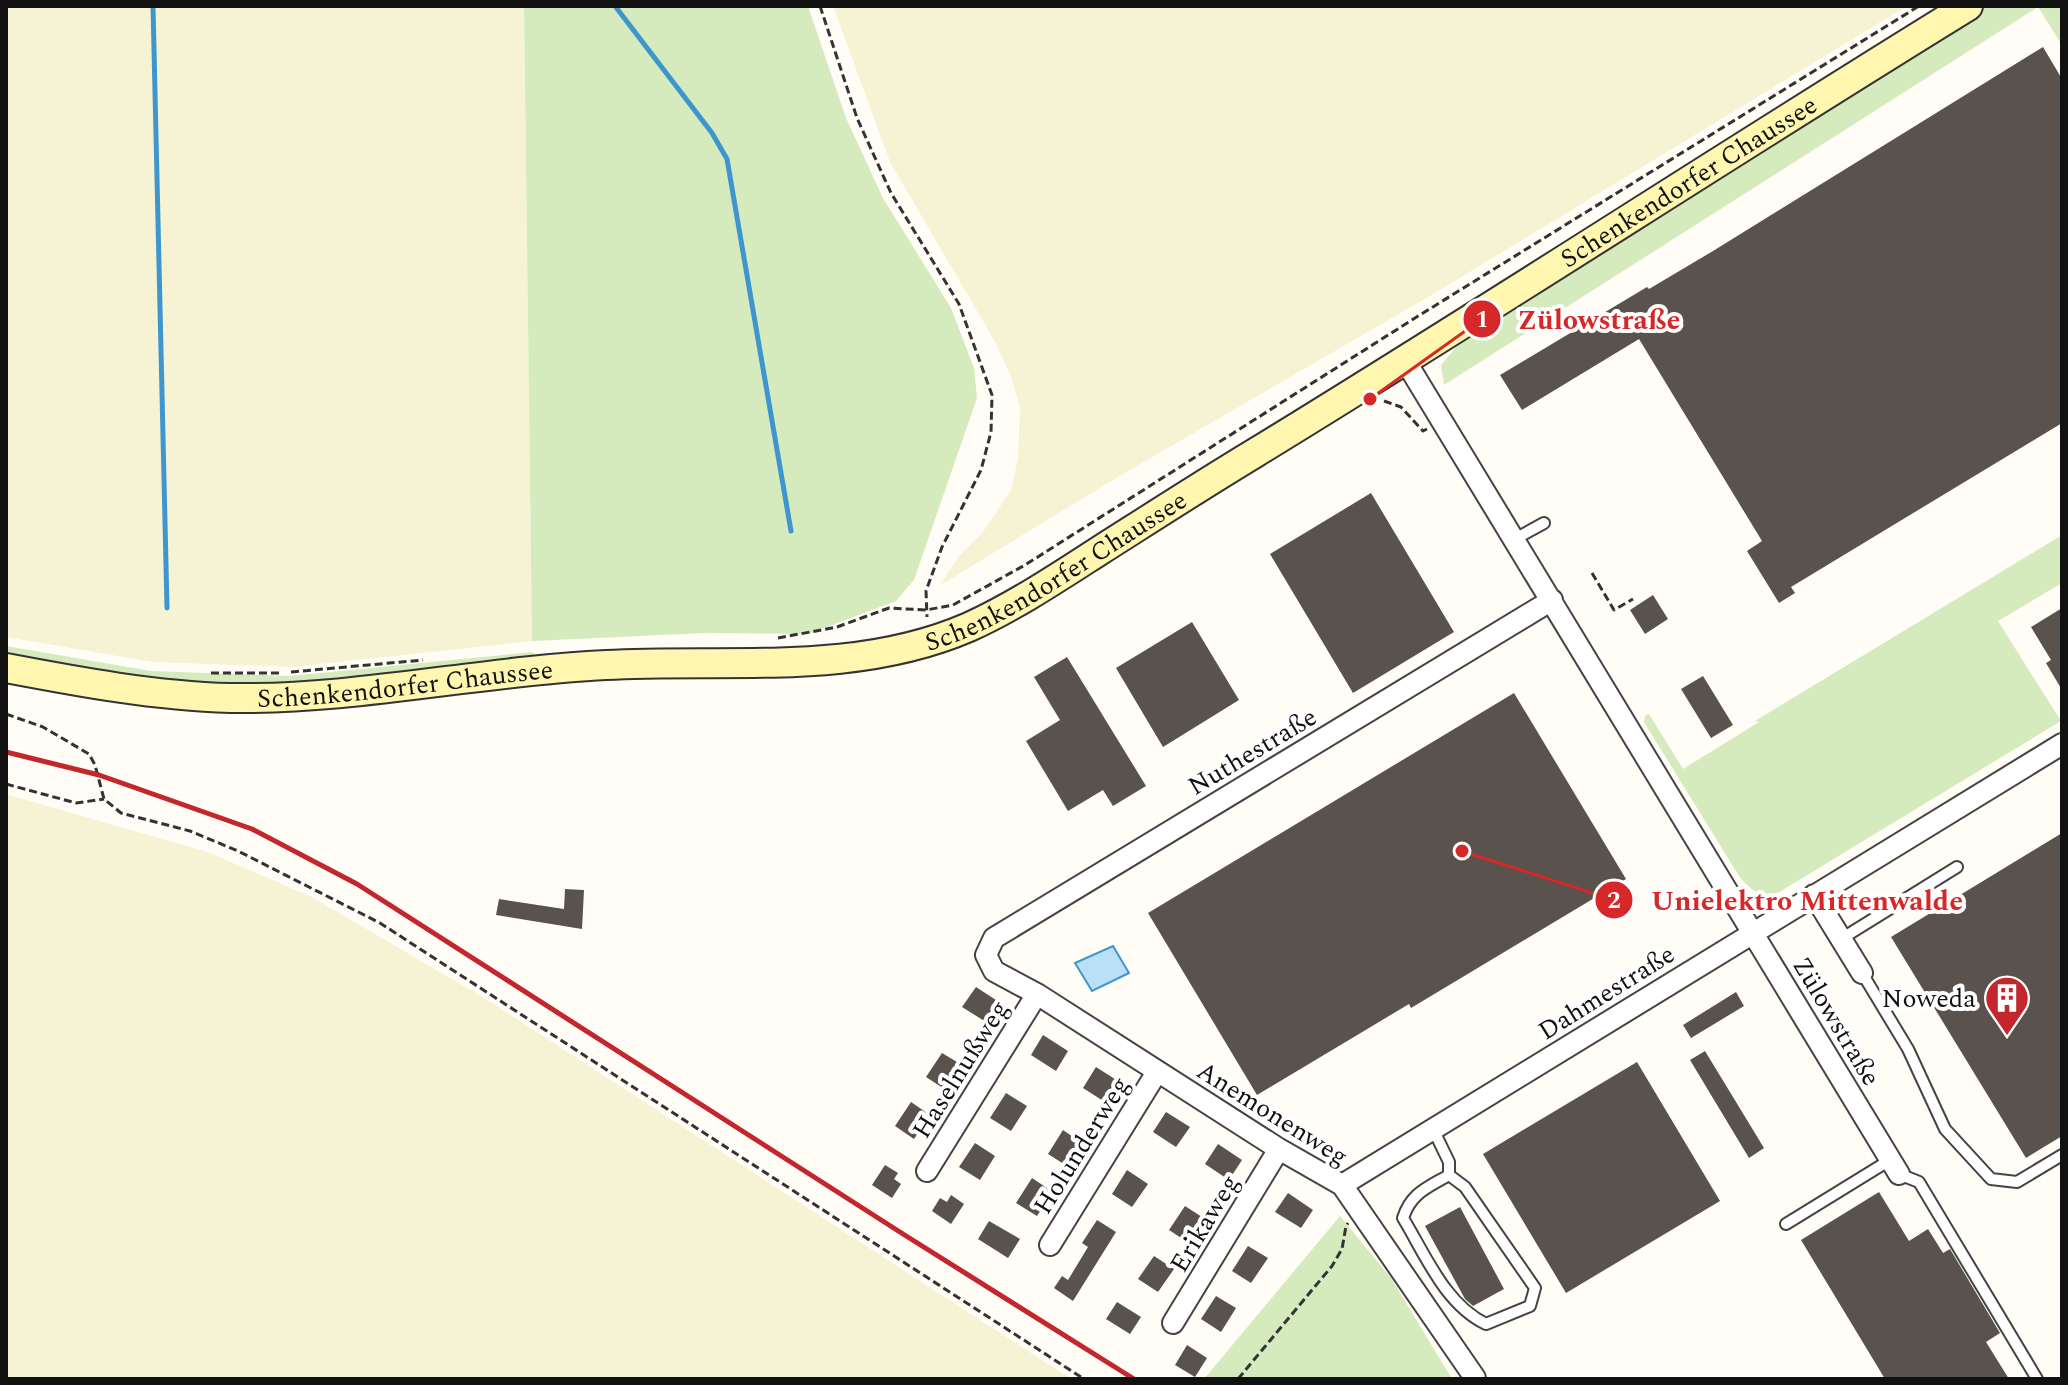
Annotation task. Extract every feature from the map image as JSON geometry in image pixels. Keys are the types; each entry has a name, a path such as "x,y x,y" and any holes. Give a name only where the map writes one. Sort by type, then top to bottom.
{"main road":[{"name":"Schenkendorfer Chaussee","path":"6,668 127,689 192,696 270,697 567,667 812,662 879,654 932,640 968,627 1008,607 1406,362 1678,186 1968,6"}],"street":[{"name":"Zülowstraße","path":"1406,362 1895,1167"},
{"name":"Nuthestraße","path":"986,955 994,938 1552,600"},
{"name":"Dahmestraße","path":"1342,1185 2062,744"},
{"path":"1814,895 1862,973"},
{"name":"Anemonenweg","path":"986,955 994,971 1037,994 1279,1149 1342,1185 1475,1378"},
{"name":"Haselnußweg","path":"927,1171 1037,994"},
{"name":"Holunderweg","path":"1050,1245 1157,1072"},
{"name":"Erikaweg","path":"1173,1323 1279,1149"}],"lane":[{"path":"1515,539 1544,523"},
{"path":"1841,939 1957,867"},
{"path":"1862,973 1908,1049 1945,1129 1991,1179 2017,1182 2062,1155"},
{"path":"1433,1129 1449,1162 1449,1175"},
{"path":"1786,1224 1895,1167 1919,1182 2037,1379"},
{"path":"1449,1175 1465,1187 1535,1288 1530,1306 1486,1324 1467,1315 1454,1302 1403,1218 1408,1202 1449,1175"}],"path":[{"path":"820,6 857,118 891,193 959,304 992,395 991,432 981,470 942,547 926,591 925,605"},
{"path":"772,639 837,627 889,608 926,610 953,605 1025,565 1339,365 1919,6"},
{"path":"1339,365 1366,406 1384,400 1401,407 1423,431 1441,420"},
{"path":"1592,573 1614,610 1633,599"},
{"path":"206,673 284,673 426,659"},
{"path":"6,714 43,727 89,754 104,799 121,813 190,831 238,851 380,923 1084,1379"},
{"path":"6,784 76,803 104,799"},
{"path":"1238,1379 1332,1266 1342,1249 1346,1226 1360,1212"}],"shaded area":[{"path":"6,6 524,6 532,641 292,667 153,662 6,637"},
{"path":"833,6 1907,6 1435,293 1118,477 939,586 960,555 983,532 1011,490 1018,458 1020,408 1011,376 994,340 890,162"},
{"path":"6,794 208,852 312,897 486,999 1071,1379 6,1379"}],"green space":[{"path":"524,6 808,6 846,118 883,198 951,308 974,368 977,398 914,580 896,601 808,634 705,633 532,641"},
{"path":"1982,6 2062,6 2062,45 2038,7 1444,385 1441,365 1457,346 1554,284 1671,200"},
{"path":"2062,535 2062,583 1998,621 2061,721 1776,894 1759,893 1747,885 1644,722 1645,716 1649,714 1683,769 1759,722 1755,721"},
{"path":"6,646 151,671 290,676 532,652 541,660 343,682 192,686 6,659"},
{"path":"1340,1216 1391,1278 1452,1379 1204,1379"}],"water":[{"path":"1113,946 1129,973 1092,991 1075,963"}],"building":[{"path":"2043,47 2062,79 2062,423 1791,587 1795,593 1779,603 1747,551 1762,541 1639,339 1522,410 1500,375 1713,251"},
{"path":"1371,493 1454,632 1353,693 1270,554"},
{"path":"1653,595 1668,619 1645,634 1630,610"},
{"path":"2062,608 2062,690 2046,663 2051,660 2031,627"},
{"path":"1192,622 1239,700 1163,747 1116,668"},
{"path":"1067,657 1146,786 1113,806 1103,790 1068,811 1026,741 1060,720 1034,677"},
{"path":"1703,676 1733,725 1711,738 1681,689"},
{"path":"1514,693 1626,879 1411,1008 1409,1004 1257,1095 1148,913"},
{"name":"Noweda","path":"2062,833 2062,1136 2026,1158 1891,937"},
{"path":"565,889 584,890 582,929 496,915 499,899 564,909"},
{"path":"976,987 999,1002 986,1022 962,1007"},
{"path":"1736,992 1744,1006 1691,1038 1683,1025"},
{"path":"1043,1035 1068,1051 1056,1071 1031,1055"},
{"path":"1705,1051 1764,1148 1749,1158 1690,1060"},
{"path":"942,1053 962,1065 946,1090 926,1077"},
{"path":"1637,1062 1720,1201 1566,1293 1483,1154"},
{"path":"1096,1067 1121,1083 1108,1104 1083,1088"},
{"path":"1006,1093 1027,1106 1011,1131 990,1118"},
{"path":"911,1102 930,1115 914,1139 895,1126"},
{"path":"1166,1112 1190,1127 1176,1147 1153,1132"},
{"path":"1063,1130 1082,1143 1067,1166 1048,1154"},
{"path":"975,1143 995,1156 980,1180 959,1167"},
{"path":"1218,1144 1242,1160 1229,1180 1205,1164"},
{"path":"885,1165 898,1173 894,1179 901,1184 892,1198 872,1185"},
{"path":"1127,1170 1148,1184 1132,1207 1112,1194"},
{"path":"1032,1178 1053,1192 1037,1216 1016,1203"},
{"path":"1879,1192 1909,1241 1928,1229 1943,1253 1950,1249 2000,1333 1986,1342 2009,1379 1885,1379 1801,1240"},
{"path":"1288,1193 1313,1210 1301,1228 1275,1212"},
{"path":"951,1195 964,1204 951,1224 932,1211 940,1198 947,1202"},
{"path":"1185,1206 1205,1219 1189,1243 1169,1230"},
{"path":"1460,1207 1504,1289 1473,1306 1465,1299 1425,1226"},
{"path":"1097,1220 1116,1232 1073,1301 1054,1288 1062,1276 1068,1280 1088,1247 1082,1243"},
{"path":"989,1221 1020,1239 1008,1258 978,1239"},
{"path":"1248,1246 1268,1258 1251,1283 1232,1271"},
{"path":"1154,1256 1174,1269 1158,1292 1138,1279"},
{"path":"1216,1296 1236,1308 1221,1332 1201,1319"},
{"path":"1117,1302 1141,1317 1130,1334 1106,1319"},
{"path":"1187,1345 1207,1358 1195,1377 1175,1365"}],"waterway":[{"path":"153,6 167,608"},
{"path":"615,6 712,133 727,159 791,531"}],"railway":[{"path":"6,752 99,775 252,829 357,884 1134,1379"}],"place":[{"name":"Zülowstraße","path":"1370,399"},
{"name":"Unielektro Mittenwalde","path":"1462,851"},
{"name":"Noweda","path":"2007,1037"}]}
